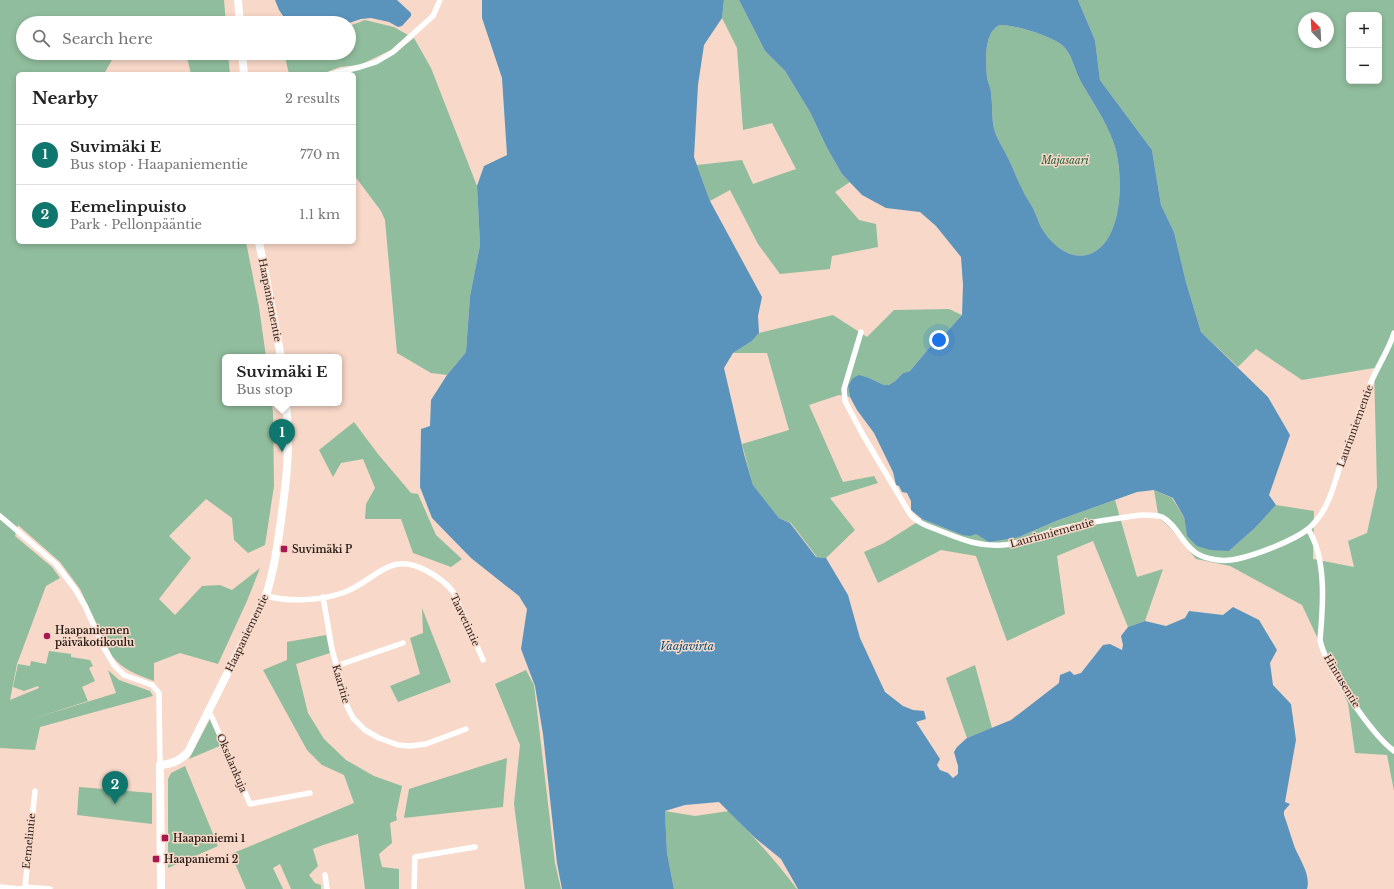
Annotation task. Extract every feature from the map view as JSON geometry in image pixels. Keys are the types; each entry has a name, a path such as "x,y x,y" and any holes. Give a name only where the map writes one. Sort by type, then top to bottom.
{"street":[{"path":"238,0 239,16"},
{"path":"339,72 376,62 393,52 433,16 440,0"},
{"path":"243,60 244,72"},
{"name":"Haapaniementie","path":"259,244 274,317 280,354"},
{"name":"Laurinniementie","path":"861,332 844,389 845,401 863,435 913,518 924,525 970,543 1004,545 1018,543 1053,531 1097,521 1140,515 1152,515 1162,517 1174,528 1187,546 1195,553 1203,557 1217,560 1237,559 1279,545 1308,528 1321,514 1328,503 1344,454 1372,380 1394,332"},
{"name":"Haapaniementie","path":"160,765 174,763 185,756 188,752 266,596 272,577 287,481 289,450 286,406"},
{"path":"0,516 56,564 75,589 85,606 109,658 118,670 152,685 159,693 161,889"},
{"name":"Hintusentie","path":"1308,528 1315,544 1320,563 1323,592 1320,640 1322,647 1330,666 1342,685 1381,740 1394,751"},
{"name":"Taavetintie","path":"266,596 290,600 323,597 344,592 359,585 386,567 400,563 411,564 439,577 448,585 454,593 484,660"},
{"name":"Kaaritie","path":"323,597 336,666 347,706 353,718 366,730 379,738 398,745 410,746 426,744 466,729"},
{"path":"336,666 403,643"},
{"name":"Oksalankuja","path":"208,713 211,715 250,804 310,793"},
{"name":"Eemelintie","path":"22,888 35,791"},
{"path":"414,889 414,857 475,847"},
{"path":"325,875 327,889"},
{"path":"0,887 50,889"}],"green space":[{"path":"0,0 224,0 225,16 16,16 16,60 112,60 105,72 16,72 16,244 246,244 259,307 266,354 222,354 222,406 272,406 274,486 265,545 248,553 234,540 232,518 206,499 169,536 191,558 159,599 175,615 202,586 220,585 232,590 260,568 247,601 218,664 180,653 154,663 154,681 137,674 116,661 112,656 80,589 60,562 18,525 15,536 52,567 60,578 46,586 17,664 10,700 39,688 38,686 24,691 13,687 18,664 30,666 31,661 46,664 49,651 71,654 71,657 90,660 93,666 89,668 95,681 82,687 88,701 32,719 116,693 108,670 119,680 150,691 153,696 40,727 35,750 0,748"},
{"path":"724,0 739,0 765,51 785,71 810,112 827,148 842,174 850,182 835,192 859,220 876,224 878,247 832,256 830,269 780,274 758,244 730,190 710,201 697,165 742,160 753,184 796,169 772,123 743,130 737,48 722,18"},
{"path":"1078,0 1394,0 1394,791 1387,755 1355,753 1348,703 1302,605 1230,566 1196,559 1173,531 1159,519 1154,490 1172,498 1184,517 1187,536 1229,551 1255,528 1276,505 1314,511 1313,559 1354,567 1348,541 1367,533 1377,487 1374,368 1302,380 1256,349 1238,367 1201,332 1186,282 1174,232 1161,205 1152,150 1100,80 1095,40"},
{"path":"365,20 394,27 408,35 391,50 360,65 340,67 327,72 289,72 286,60 356,60 356,23"},
{"name":"Majasaari","path":"999,25 1013,26 1032,31 1062,45 1071,57 1080,80 1110,133 1117,153 1120,186 1119,203 1116,220 1110,235 1101,247 1090,254 1082,256 1061,250 1045,233 1033,208 1022,190 995,132 991,91 987,78 986,57 990,35"},
{"path":"414,38 431,68 477,186 480,245 470,296 466,352 447,375 431,373 397,353 385,220 381,211 356,178 356,72 345,72 395,53"},
{"path":"188,60 229,60 230,72 191,72"},
{"path":"949,309 962,315 943,336 934,342 910,371 903,373 889,385 884,385 869,378 848,386 850,397 839,395 809,405 843,482 874,476 878,483 830,498 855,530 826,558 817,557 791,523 779,518 753,485 742,444 789,430 767,353 733,353 752,341 759,333 833,315 867,337 894,310"},
{"path":"354,422 378,454 411,493 418,494 436,535 462,559 451,567 413,553 401,519 365,519 366,504 375,488 363,459 341,463 333,477 319,450"},
{"path":"1115,500 1137,577 1163,569 1145,621 1128,627 1093,541 1057,556 1065,614 1007,641 976,556 941,550 878,583 864,552 884,543 922,519 962,535 976,534 1019,537 1056,521"},
{"path":"422,608 451,682 398,702 390,686 420,674 410,638 423,633"},
{"path":"326,635 330,653 296,664 308,713 324,739 346,760 374,776 402,786 396,815 397,820 390,823 392,843 379,854 382,867 399,869 399,889 365,889 358,834 313,849 318,866 309,875 315,883 321,885 321,889 291,889 280,864 273,868 283,889 246,889 231,854 354,803 344,775 322,765 307,750 263,670 287,660 287,642"},
{"path":"975,665 992,728 967,738 946,678"},
{"path":"526,670 534,685 555,863 561,889 525,889 514,804 520,745 495,684"},
{"path":"210,719 222,745 189,759"},
{"path":"507,758 503,807 404,818 409,789"},
{"path":"185,766 218,846 168,868 168,779 171,773"},
{"path":"79,787 152,793 152,824 77,815"},
{"path":"665,811 695,816 729,811 764,849 797,889 674,889 667,853"}],"water":[{"path":"275,0 397,0 411,13 411,16 402,26 398,27 389,22 371,18 356,21 356,16 283,16"},
{"name":"Vaajavirta","path":"482,0 724,0 722,18 704,45 698,85 694,157 710,201 762,297 758,316 759,333 752,341 733,353 724,368 744,454 753,485 779,518 790,523 816,557 826,558 848,595 860,638 885,692 903,706 913,710 924,711 926,719 916,722 940,759 937,765 940,770 948,773 953,778 958,774 958,766 954,752 957,747 967,738 1011,720 1059,683 1060,675 1070,671 1074,675 1081,673 1103,645 1110,644 1122,650 1123,645 1121,636 1128,627 1145,621 1166,626 1185,618 1189,611 1223,615 1233,607 1259,620 1277,650 1270,663 1273,685 1291,704 1296,740 1285,802 1290,804 1284,811 1284,815 1295,848 1308,878 1307,889 798,889 781,859 754,837 719,802 685,805 665,811 667,853 674,889 562,889 557,863 543,734 535,686 521,649 527,609 519,596 471,558 432,518 420,487 421,429 430,426 431,400 447,375 466,352 470,296 480,245 477,186 484,166 507,155 502,78 482,18"},
{"path":"739,0 1078,0 1095,40 1100,80 1152,150 1161,205 1174,232 1186,282 1201,332 1268,397 1290,435 1269,495 1276,505 1255,528 1229,551 1210,550 1197,546 1187,536 1184,517 1173,498 1154,490 1137,492 1056,521 1019,537 989,542 976,534 970,536 962,535 922,519 911,510 911,501 907,493 902,492 899,486 896,485 893,472 874,433 857,410 850,397 848,386 853,378 859,375 884,385 889,385 903,373 910,371 934,342 943,336 962,315 963,285 961,257 936,226 920,212 886,208 862,195 842,174 827,148 810,112 785,71 765,51","holes":["999,25 1005,25 1041,34 1062,45 1071,57 1080,80 1102,117 1113,141 1117,153 1120,186 1116,220 1110,235 1101,247 1090,254 1082,256 1061,250 1045,233 1033,208 1023,192 995,132 991,91 987,78 987,49 990,35 994,29"]}],"place":[{"name":"Suvimäki E","path":"282,452"},
{"name":"Suvimäki P","path":"284,549"},
{"name":"Haapaniemen päiväkotikoulu","path":"47,636"},
{"name":"Eemelinpuisto","path":"115,804"},
{"name":"Haapaniemi 1","path":"165,838"},
{"name":"Haapaniemi 2","path":"156,859"}]}
